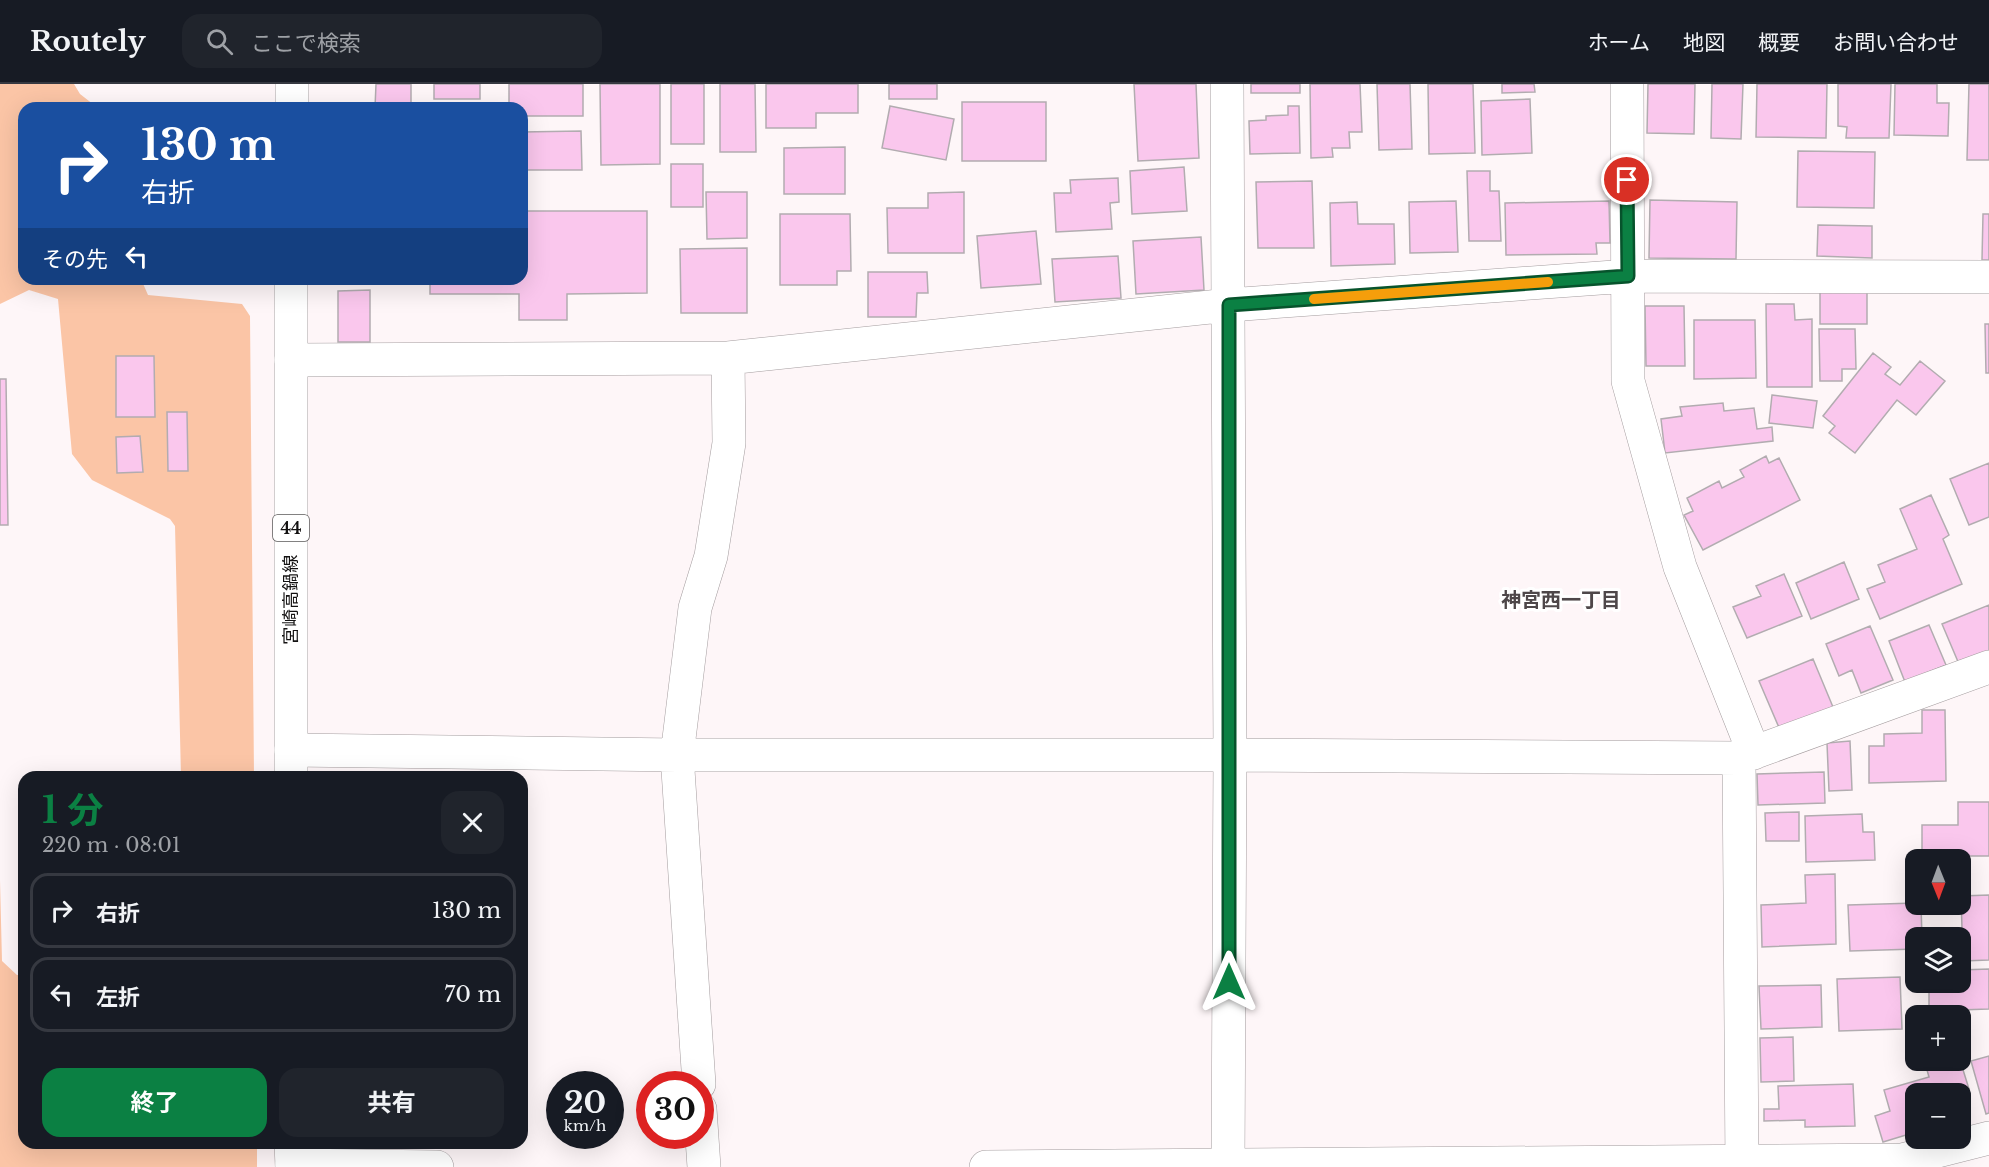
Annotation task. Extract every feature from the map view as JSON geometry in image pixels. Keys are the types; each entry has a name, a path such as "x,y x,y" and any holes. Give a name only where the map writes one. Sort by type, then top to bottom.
{"street":[{"path":"292,84 292,102"},
{"path":"1227,84 1230,755 1228,1166"},
{"path":"1627,84 1628,381 1680,567 1747,755 1742,1164"},
{"path":"291,360 728,358 1229,305 1628,276 1989,277"},
{"name":"宮崎高鍋線","path":"291,285 291,763"},
{"path":"698,1071 677,755 695,608 711,556 729,443 728,358"},
{"path":"291,763 677,755 1747,755 1989,667"},
{"path":"986,1167 1742,1164 1902,1160 1989,1138"},
{"path":"703,1149 704,1167"},
{"path":"292,1158 436,1167"}],"shaded area":[{"path":"0,84 74,84 80,94 90,102 18,102 18,285 144,285 148,295 242,304 250,316 254,771 181,771 175,526 170,519 92,480 72,454 58,299 29,290 0,304"},
{"path":"0,880 2,961 18,975 18,1149 257,1149 257,1167 0,1167"}],"building":[{"path":"376,84 411,84 411,102 375,102"},
{"path":"434,84 480,84 480,99 434,99"},
{"path":"509,84 583,84 583,116 528,116 528,102 509,102"},
{"path":"600,84 660,84 660,164 601,165"},
{"path":"671,84 704,84 704,144 671,144"},
{"path":"720,84 755,84 756,152 720,152"},
{"path":"766,84 858,84 858,113 816,113 816,128 766,128"},
{"path":"889,84 937,84 937,99 889,99"},
{"path":"1134,84 1196,84 1199,158 1138,161"},
{"path":"1251,84 1300,84 1300,93 1251,93"},
{"path":"1310,84 1360,84 1362,132 1349,132 1350,148 1332,148 1333,157 1311,158"},
{"path":"1377,84 1410,84 1412,149 1379,150"},
{"path":"1428,84 1473,84 1475,153 1429,154"},
{"path":"1502,84 1534,84 1535,92 1502,93"},
{"path":"1648,84 1695,84 1694,134 1647,133"},
{"path":"1712,84 1743,84 1741,139 1711,138"},
{"path":"1757,84 1827,84 1826,138 1756,137"},
{"path":"1838,84 1891,84 1889,138 1846,138 1847,127 1838,126"},
{"path":"1895,84 1937,84 1937,103 1949,103 1948,136 1894,135"},
{"path":"1969,84 1989,84 1989,160 1967,160"},
{"path":"1530,99 1532,153 1482,155 1481,101"},
{"path":"962,102 1046,102 1046,161 962,161"},
{"path":"890,106 954,119 946,160 882,148"},
{"path":"1288,106 1299,106 1300,153 1250,154 1249,121 1266,120 1266,116 1288,115"},
{"path":"581,131 582,170 528,170 528,132"},
{"path":"845,147 845,194 784,194 784,148"},
{"path":"1798,151 1875,152 1874,208 1797,207"},
{"path":"671,164 703,164 703,207 671,207"},
{"path":"1184,167 1187,211 1132,214 1130,171"},
{"path":"1467,171 1490,171 1490,191 1499,191 1501,241 1469,241"},
{"path":"1118,178 1119,202 1110,203 1112,229 1056,232 1054,193 1071,193 1070,180"},
{"path":"1312,181 1314,248 1258,248 1256,182"},
{"path":"706,192 747,192 747,238 707,239"},
{"path":"964,192 964,253 888,253 887,208 928,208 928,193"},
{"path":"1650,200 1737,202 1736,259 1649,258"},
{"path":"1456,201 1458,252 1410,253 1409,202"},
{"path":"1609,201 1610,243 1596,243 1597,254 1506,255 1505,203"},
{"path":"1357,202 1358,224 1394,224 1395,264 1331,266 1330,203"},
{"path":"528,211 647,211 647,293 567,294 567,320 519,320 519,294 430,294 430,285 528,285"},
{"path":"780,214 850,214 851,271 837,271 837,285 780,285"},
{"path":"1983,214 1989,214 1989,260 1982,260"},
{"path":"1818,225 1872,226 1872,258 1817,256"},
{"path":"1036,231 1041,284 981,288 977,236"},
{"path":"1201,237 1204,290 1136,294 1133,241"},
{"path":"747,248 747,313 681,313 680,249"},
{"path":"1118,256 1121,298 1055,302 1052,259"},
{"path":"868,272 927,272 928,293 917,293 916,317 868,317"},
{"path":"1867,289 1867,324 1820,324 1820,290"},
{"path":"370,290 370,342 338,342 338,291"},
{"path":"1766,304 1794,304 1795,320 1812,319 1812,387 1767,387"},
{"path":"1645,306 1684,306 1685,366 1646,366"},
{"path":"1694,320 1755,320 1756,378 1694,379"},
{"path":"1985,324 1989,324 1989,373 1986,373"},
{"path":"1819,329 1855,329 1856,369 1842,369 1842,381 1820,381"},
{"path":"1873,353 1891,367 1885,374 1900,385 1920,361 1945,381 1916,415 1897,400 1855,453 1829,433 1835,426 1823,416"},
{"path":"116,356 154,356 155,417 116,417"},
{"path":"0,379 6,379 8,525 0,525"},
{"path":"1772,395 1817,401 1813,428 1769,423"},
{"path":"1723,403 1724,411 1754,408 1757,429 1772,427 1773,441 1665,453 1661,419 1682,416 1680,407"},
{"path":"167,412 187,412 188,471 168,471"},
{"path":"140,436 143,472 117,473 116,437"},
{"path":"1766,456 1769,463 1779,458 1800,500 1703,550 1684,515 1693,511 1687,498 1719,481 1722,488 1744,477 1740,470"},
{"path":"1989,463 1989,517 1969,525 1950,479"},
{"path":"1931,495 1949,535 1943,539 1962,584 1880,619 1867,589 1885,582 1878,565 1917,549 1900,509"},
{"path":"1844,562 1859,599 1811,619 1796,583"},
{"path":"1784,574 1802,616 1747,638 1733,607 1761,596 1756,586"},
{"path":"1989,605 1989,652 1959,664 1942,624"},
{"path":"1929,625 1946,665 1905,682 1889,641"},
{"path":"1870,626 1893,680 1861,693 1852,670 1839,676 1826,644"},
{"path":"1813,659 1833,707 1780,730 1759,681"},
{"path":"1922,710 1945,710 1946,781 1869,783 1869,746 1884,746 1884,734 1922,733"},
{"path":"1850,741 1852,790 1829,791 1827,743"},
{"path":"1824,772 1825,803 1758,805 1757,774"},
{"path":"1958,802 1989,802 1989,856 1971,856 1971,849 1922,849 1922,825 1958,825"},
{"path":"1799,812 1799,841 1766,841 1765,813"},
{"path":"1862,814 1863,832 1874,832 1875,860 1806,862 1805,816"},
{"path":"1835,874 1836,944 1762,947 1761,905 1806,903 1805,875"},
{"path":"1989,895 1989,960 1971,961 1971,927 1962,927 1962,915 1971,915 1971,896"},
{"path":"1905,903 1905,915 1921,915 1922,927 1905,927 1905,949 1850,951 1848,905"},
{"path":"1989,969 1989,1009 1971,1010 1971,1005 1929,1005 1929,993 1971,993 1971,970"},
{"path":"1900,977 1902,1029 1839,1031 1837,979"},
{"path":"1821,985 1822,1027 1761,1029 1759,986"},
{"path":"1793,1037 1794,1081 1761,1082 1760,1038"},
{"path":"1989,1056 1989,1113 1986,1114 1971,1061"},
{"path":"1927,1071 1963,1071 1967,1083 1908,1083 1929,1077"},
{"path":"1853,1084 1855,1126 1805,1127 1805,1120 1764,1121 1764,1109 1779,1109 1778,1086"},
{"path":"1905,1084 1905,1135 1883,1142 1875,1116 1890,1111 1884,1090"}],"slow traffic":[{"path":"1314,299 1548,282"}],"district":[{"name":"神宮西一丁目","path":"1561,600"}],"route":[{"path":"1229,982 1229,305 1628,276 1627,180"}]}
